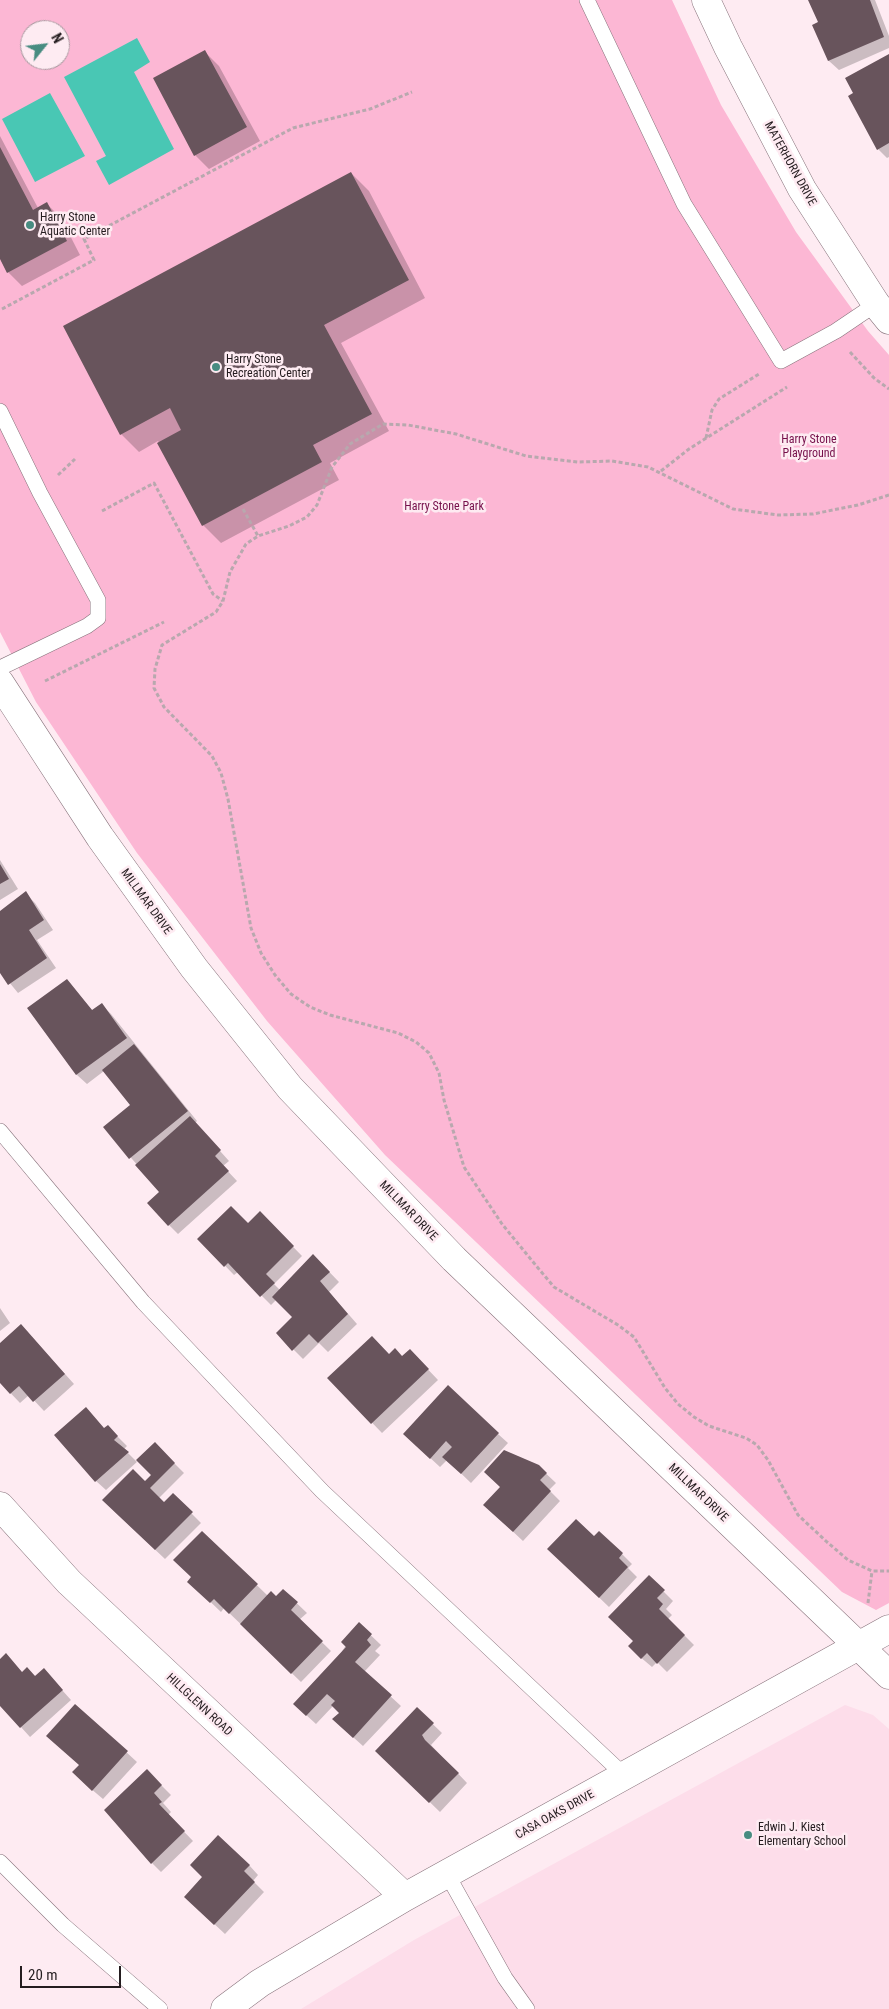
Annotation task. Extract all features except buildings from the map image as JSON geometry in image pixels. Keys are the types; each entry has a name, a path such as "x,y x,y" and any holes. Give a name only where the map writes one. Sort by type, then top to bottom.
{"street":[{"name":"MATERHORN DRIVE","path":"706,0 728,47 802,189 882,312"},
{"name":"MILLMAR DRIVE","path":"0,683 100,837 166,930 290,1088 454,1259 889,1675"},
{"name":"HILLGLENN ROAD","path":"0,1506 69,1582 405,1897"},
{"name":"CASA OAKS DRIVE","path":"226,2009 260,1984 405,1897 889,1629"}],"lane":[{"path":"587,0 684,204 781,361 836,331 882,312"},
{"path":"0,411 40,493 98,600 98,618 87,626 0,668"},
{"path":"0,1130 143,1302 322,1491 626,1776"},
{"path":"0,1862 64,1925 160,2009"},
{"path":"447,1874 505,1978 527,2009"}],"path":[{"path":"2,309 94,260 84,239 293,128 370,109 412,92"},
{"path":"847,348 856,360 889,389"},
{"path":"661,471 789,385"},
{"path":"706,439 712,410 719,399 735,387"},
{"path":"889,495 858,505 813,514 778,515 733,509 699,494 661,471 648,466 612,461 578,462 526,456 456,434 408,425 382,424 350,444 332,467 317,505 307,516 290,526 258,536 246,544 230,572 223,601 216,612 162,645 155,669 154,688 164,707 212,756 221,774 228,799 248,914 261,954 291,994 310,1007 330,1015 398,1034 416,1042 428,1053 439,1073 444,1100 464,1167 502,1224 554,1287 618,1325 634,1337 665,1388 678,1404 709,1426 746,1438 757,1445 768,1460 798,1515 848,1560 872,1571 889,1571"},
{"path":"102,511 154,483 213,594 223,601"},
{"path":"243,510 258,536"},
{"path":"45,681 164,622"},
{"path":"868,1603 872,1571"}],"shaded area":[{"path":"137,38 150,62 134,72 174,149 109,185 96,161 106,156 64,77"},
{"path":"50,93 85,156 35,182 2,119"},
{"name":"Edwin J. Kiest Elementary School","path":"845,1705 873,1715 889,1729 889,2009 301,2009 414,1940"}],"green space":[{"name":"Harry Stone Park","path":"0,0 672,0 721,105 796,232 868,331 889,355 889,1603 876,1610 842,1592 385,1155 267,1021 137,853 36,702 0,632"}],"place":[{"name":"Harry Stone Aquatic Center","path":"30,225"},
{"name":"Harry Stone Recreation Center","path":"216,367"},
{"name":"Edwin J. Kiest Elementary School","path":"748,1835"}],"park label":[{"name":"Harry Stone Playground","path":"809,447"}]}
